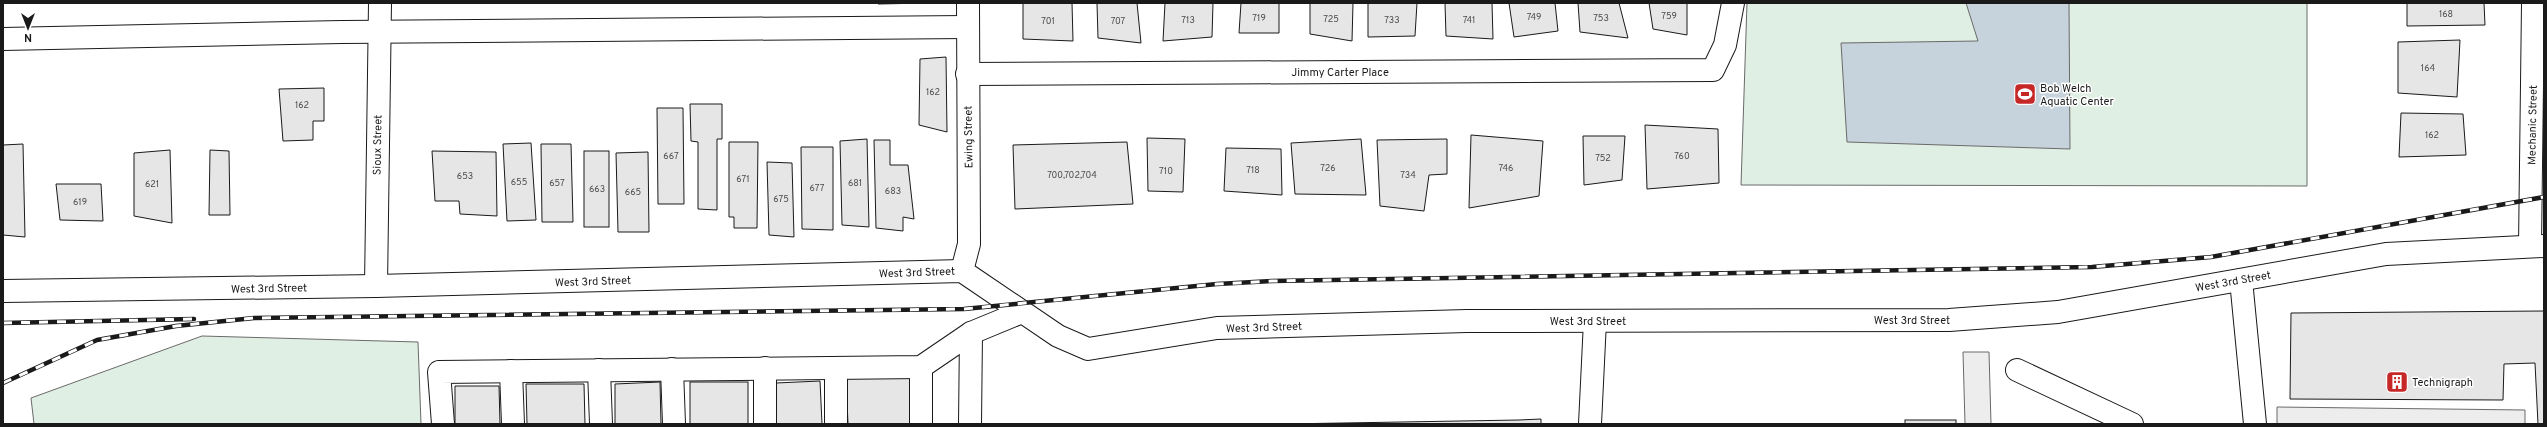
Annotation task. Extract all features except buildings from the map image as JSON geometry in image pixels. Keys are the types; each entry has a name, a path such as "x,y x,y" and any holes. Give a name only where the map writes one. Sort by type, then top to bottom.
{"street":[{"name":"Sioux Street","path":"376,286 380,3"},
{"name":"Ewing Street","path":"962,271 969,244 967,74 968,3"},
{"name":"Jimmy Carter Place","path":"967,74 1713,70 1725,45 1733,3"},
{"name":"Mechanic Street","path":"2533,3 2537,246"},
{"path":"3,39 380,33 967,27"},
{"name":"West 3rd Street","path":"3,291 376,286 962,271 1058,336 1088,349 1217,328 1467,321 1949,320 2058,312 2386,254 2537,246"},
{"path":"2241,280 2255,424"},
{"path":"443,424 440,372 765,368 921,368 970,333 1022,312"},
{"path":"1590,424 1595,321"},
{"path":"970,333 970,424"},
{"path":"765,368 765,424"},
{"path":"836,368 836,424"},
{"path":"921,368 921,424"},
{"path":"672,369 674,424"},
{"path":"599,370 601,424"},
{"path":"2016,370 2132,424"},
{"path":"511,371 513,424"}],"green space":[{"name":"Bob Welch Aquatic Center","path":"1747,3 2307,3 2307,186 1741,185"},
{"path":"202,336 418,342 421,424 34,424 31,398"}],"shaded area":[{"path":"1966,3 2069,3 2070,149 1847,142 1841,43 1978,41"},
{"path":"1963,352 1989,352 1991,424 1965,424"},
{"path":"2277,407 2525,410 2525,424 2277,424"}],"railway":[{"path":"3,383 97,340 176,326 254,318 964,309 1217,284 1272,281 2092,267 2211,257 2544,197"},
{"path":"3,323 194,319"}],"place":[{"name":"Bob Welch Aquatic Center","path":"2025,94"},
{"name":"Technigraph","path":"2397,382"}]}
